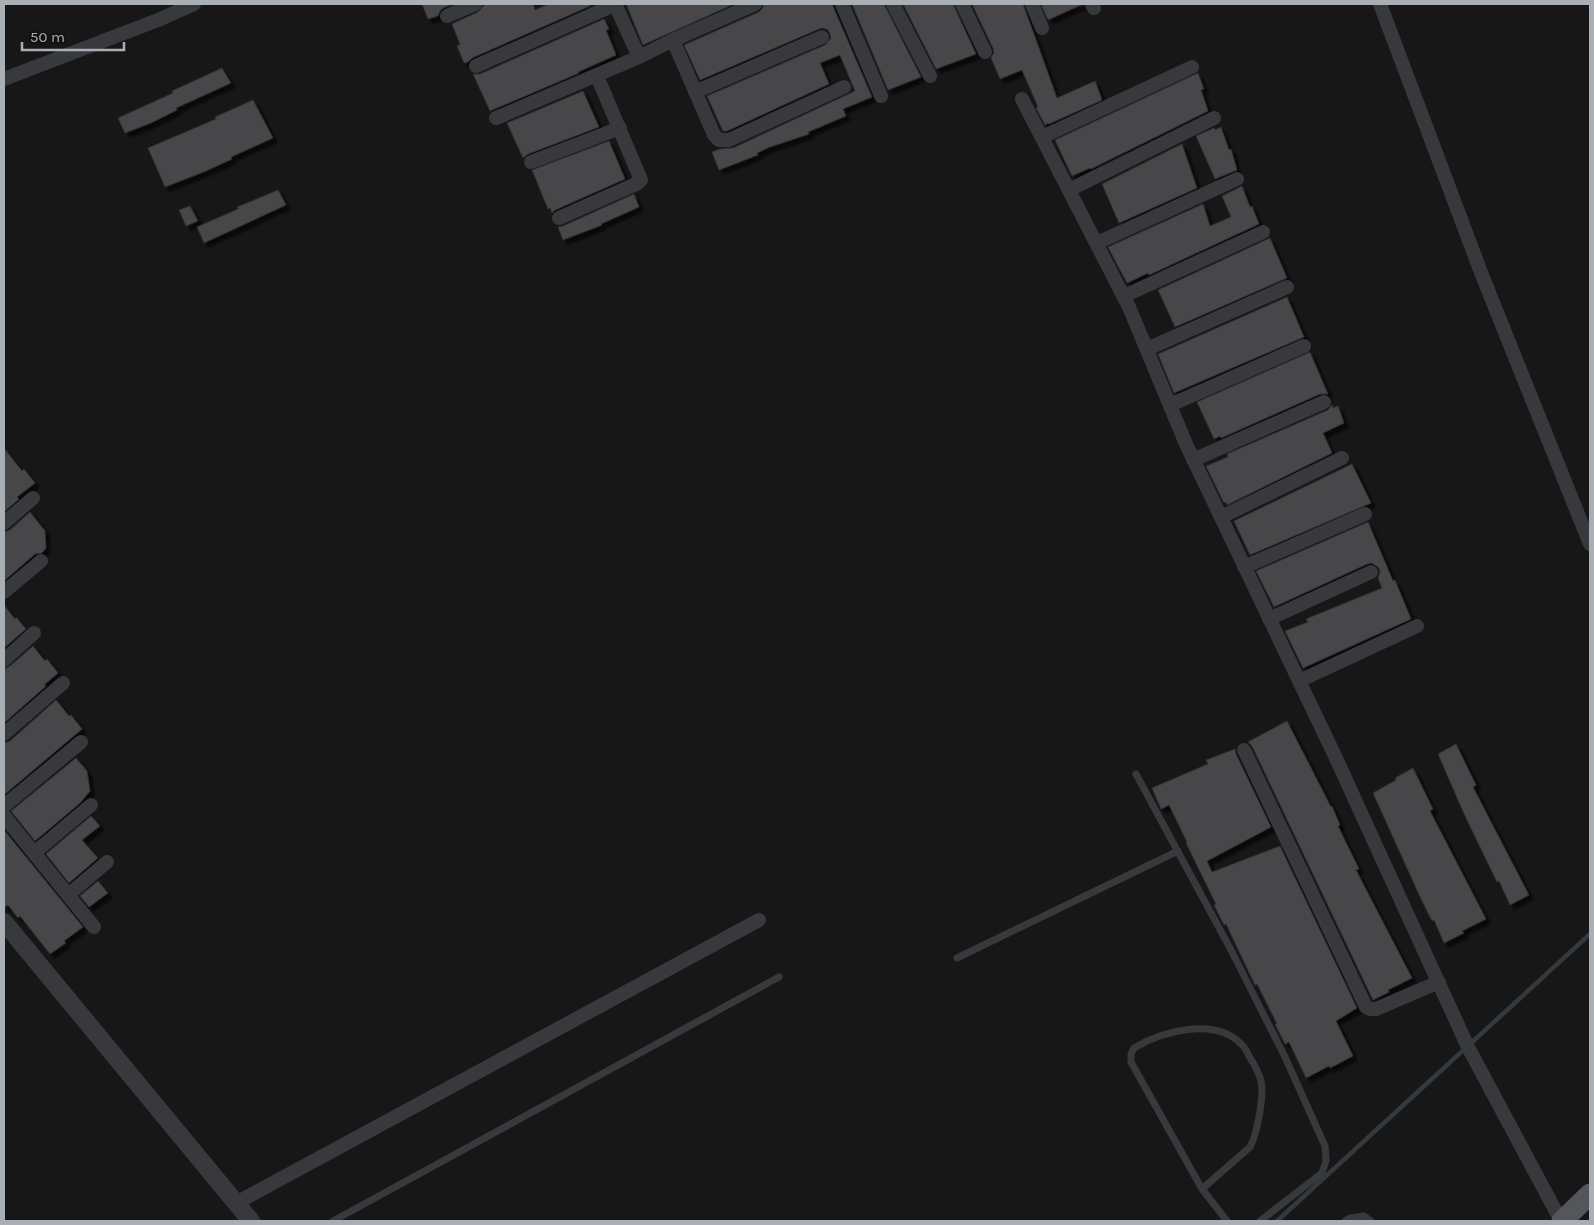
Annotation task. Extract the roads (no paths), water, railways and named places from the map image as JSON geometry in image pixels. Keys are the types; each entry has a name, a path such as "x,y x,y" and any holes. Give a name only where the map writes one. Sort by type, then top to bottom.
{"main road":[{"path":"1562,1221 1590,1194"}],"street":[{"path":"4,79 158,20 194,4"},
{"path":"447,16 475,4"},
{"path":"476,66 615,4 639,57"},
{"path":"496,118 597,76 755,4"},
{"path":"842,4 880,96"},
{"path":"893,4 930,76"},
{"path":"962,4 985,52"},
{"path":"1032,4 1042,28"},
{"path":"1380,4 1482,275 1590,544"},
{"path":"695,92 822,37"},
{"path":"673,40 714,135 719,140 729,140 844,87"},
{"path":"1042,137 1192,67"},
{"path":"560,218 641,180 597,76"},
{"path":"1022,99 1124,296 1193,460 1300,681 1468,1047 1562,1221"},
{"path":"1069,190 1214,118"},
{"path":"531,162 620,128"},
{"path":"1097,243 1237,178"},
{"path":"1124,296 1263,232"},
{"path":"1147,349 1288,287"},
{"path":"1170,405 1304,346"},
{"path":"1193,460 1324,402"},
{"path":"1221,517 1342,458"},
{"path":"4,523 33,498"},
{"path":"1244,567 1365,514"},
{"path":"4,592 41,561"},
{"path":"1269,619 1371,572"},
{"path":"1300,681 1416,626"},
{"path":"4,660 34,633"},
{"path":"4,734 63,683"},
{"path":"4,806 81,742"},
{"path":"1244,750 1366,1007 1376,1009 1439,982"},
{"path":"34,853 91,805"},
{"path":"4,816 94,927"},
{"path":"68,895 107,862"},
{"path":"236,1203 759,920"},
{"path":"4,922 251,1221"}],"lane":[{"path":"1136,774 1231,950 1285,1057 1325,1146 1326,1161 1322,1173 1260,1221"},
{"path":"957,958 1178,851"},
{"path":"333,1221 779,977"},
{"path":"1202,1189 1250,1147 1258,1125 1263,1092 1257,1068 1242,1044 1227,1034 1206,1029 1186,1028 1139,1044 1131,1054 1131,1062 1202,1189 1227,1221"},
{"path":"1345,1221 1350,1218 1364,1216 1370,1221"}],"waterway":[{"path":"1277,1221 1590,934"}]}
